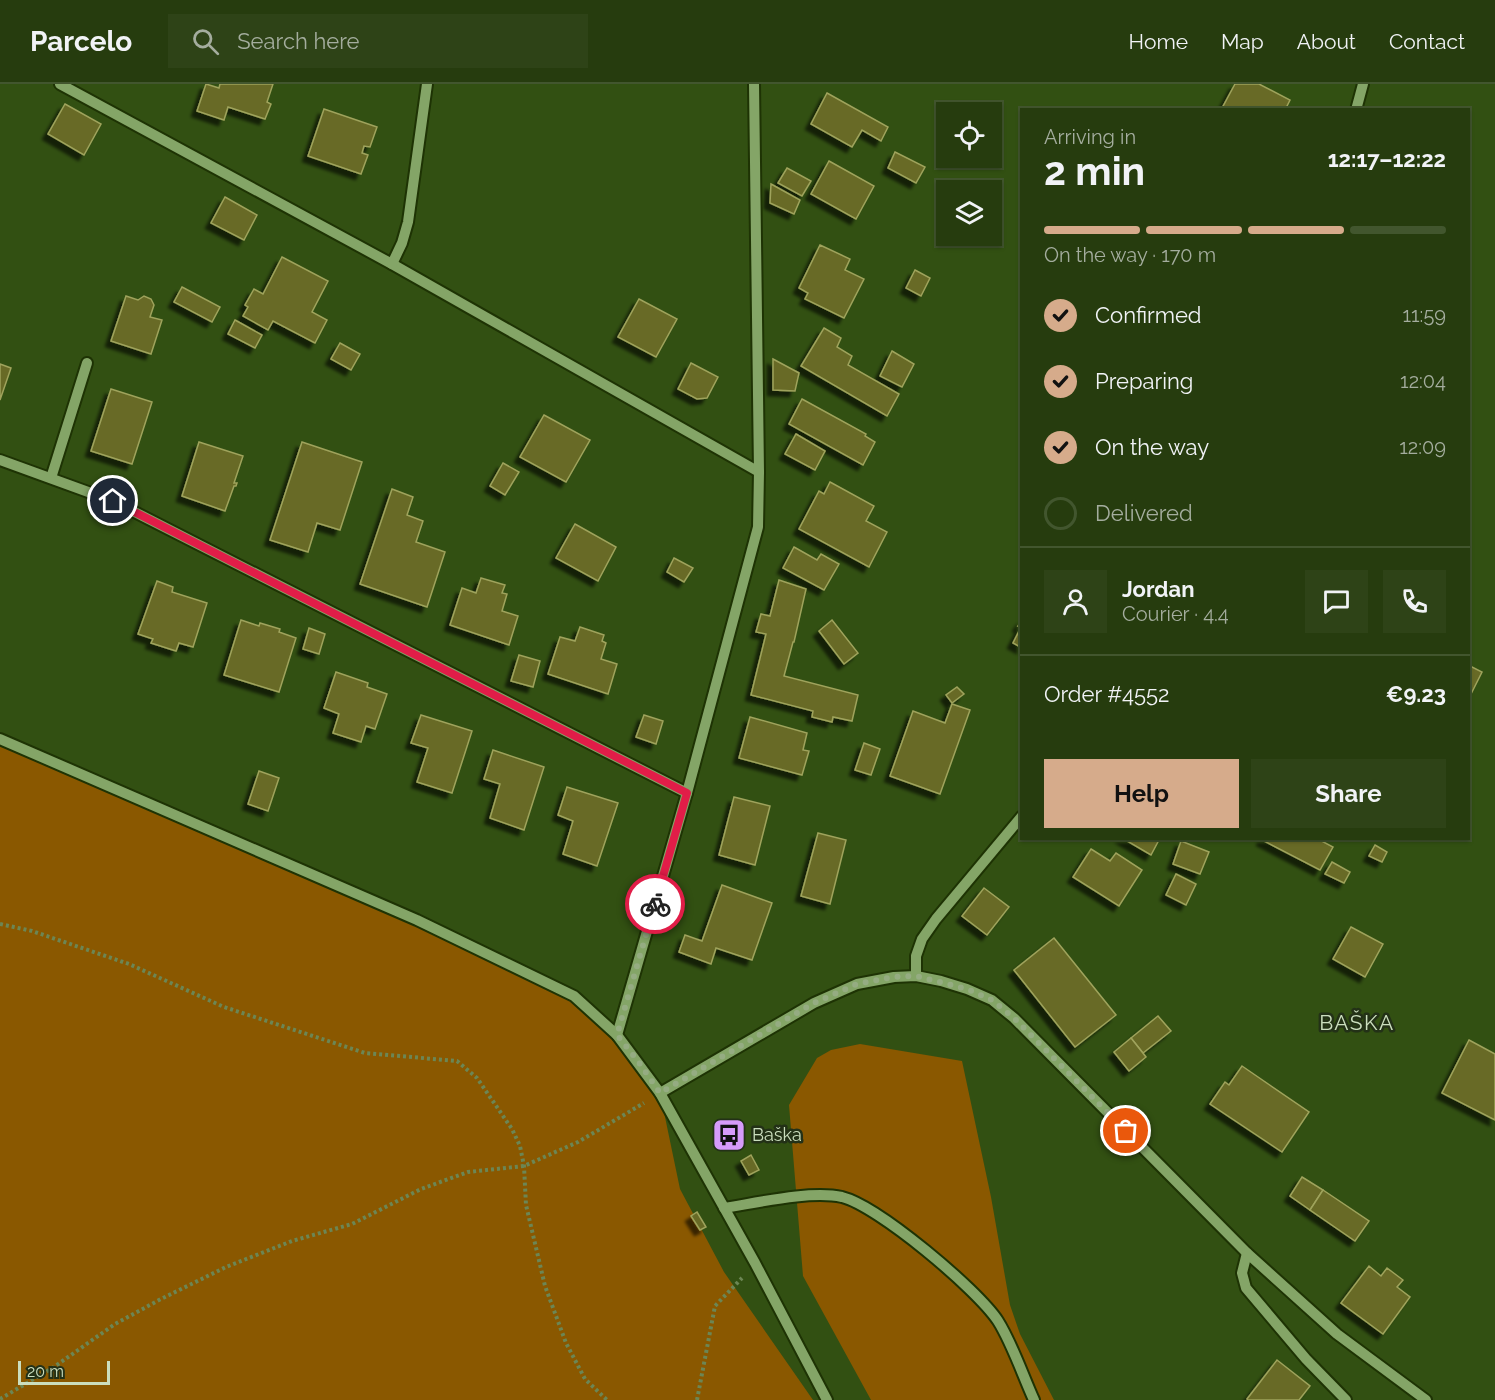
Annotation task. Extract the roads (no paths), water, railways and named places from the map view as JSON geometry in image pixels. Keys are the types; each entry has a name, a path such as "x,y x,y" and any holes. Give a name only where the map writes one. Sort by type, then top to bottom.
{"street":[{"path":"60,84 392,264 759,472"},
{"path":"392,264 402,243 408,222 427,84"},
{"path":"617,1035 687,793 758,527 754,84"},
{"path":"1357,108 1363,84"},
{"path":"51,478 87,363"},
{"path":"0,459 113,501 687,793"},
{"path":"0,740 417,920 574,996 617,1035 660,1093 755,1263 827,1400"},
{"path":"916,976 916,956 922,939 1020,818"},
{"path":"660,1093 839,990 875,980 916,976 967,989 992,1000 1014,1018 1247,1253 1336,1334 1426,1400"},
{"path":"724,1208 825,1195 856,1202 892,1225 975,1294 998,1322 1034,1400"},
{"path":"1247,1253 1242,1273 1246,1288 1305,1359 1346,1400"}],"place":[{"name":"Baška","path":"729,1135"}],"district":[{"name":"BAŠKA","path":"1357,1023"}]}
